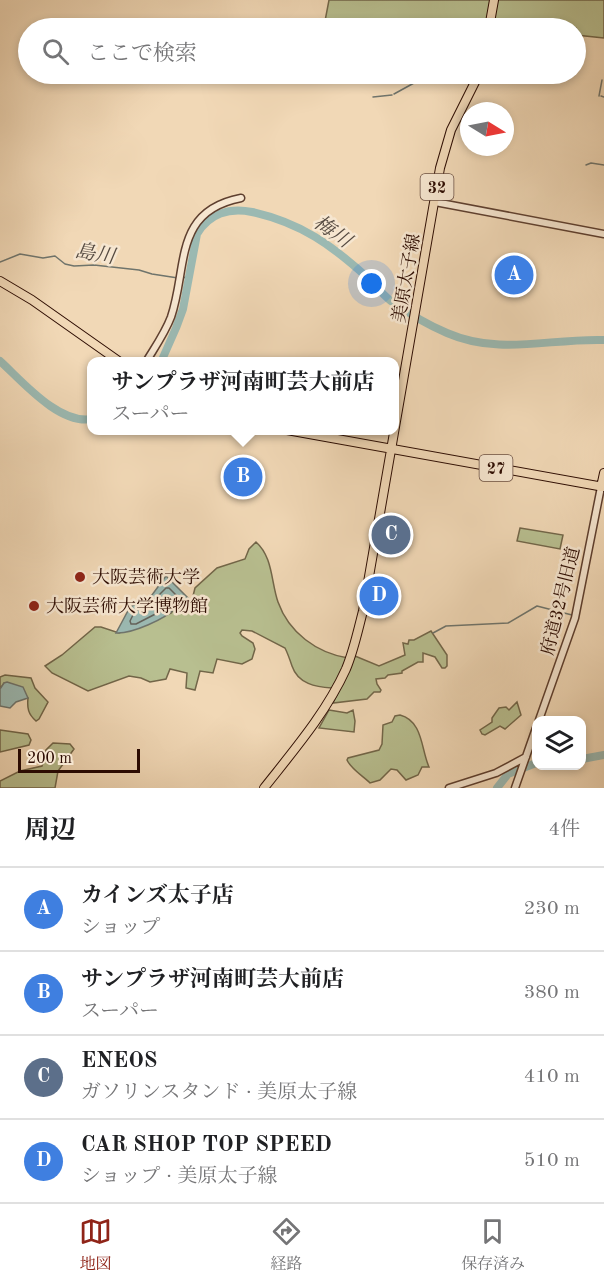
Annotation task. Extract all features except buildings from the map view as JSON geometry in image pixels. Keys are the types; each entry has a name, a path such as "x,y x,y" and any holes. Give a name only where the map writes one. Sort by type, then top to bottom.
{"main road":[{"path":"491,18 494,0"},
{"name":"美原太子線","path":"399,409 446,143 474,84"},
{"path":"0,280 113,357"},
{"name":"27","path":"313,435 603,487"},
{"name":"美原太子線","path":"264,788 325,708 346,668 363,611 395,435"},
{"path":"603,487 604,473"}],"street":[{"path":"149,357 171,316 184,248 193,227 208,211 226,201 241,198"},
{"path":"435,202 604,234"},
{"name":"府道32号旧道","path":"540,716 575,618 603,487"},
{"path":"515,788 532,741"},
{"path":"449,788 496,773 525,759"}],"green space":[{"path":"329,0 604,0 604,38 586,36 586,18 326,18"},
{"path":"520,528 563,535 560,549 517,541"},
{"path":"256,542 266,555 278,602 289,623 315,646 326,652 348,658 332,688 303,681 295,672 285,648 252,631 242,630 240,633 242,636 253,643 255,649 252,659 242,664 217,659 213,673 200,671 195,690 186,688 187,673 170,669 166,679 150,682 129,676 88,691 52,673 45,666 95,627 119,633 171,613 175,608 190,608 195,588 217,568 245,559 249,549"},
{"path":"431,631 447,655 445,668 442,668 435,657 423,653 423,662 418,662 402,673 376,679 380,692 374,692 367,699 333,703 355,656 379,666 405,655 403,643 408,644 409,640 414,640"},
{"path":"5,675 31,678 35,688 48,702 39,719 36,721 31,716 28,698 15,685 4,683 0,689 0,677"},
{"path":"517,702 521,715 505,729 500,726 485,735 482,734 480,730 492,722 499,708 506,707 509,710"},
{"path":"329,710 347,713 353,710 354,732 319,728"},
{"path":"395,716 408,718 417,729 429,767 422,767 418,775 406,780 397,770 391,769 380,780 370,783 347,760 379,750 382,744 383,725 392,722"},
{"path":"0,730 28,734 31,740 29,745 0,752"},
{"path":"53,743 70,744 74,749 58,771 55,788 0,788 0,781 20,771 42,766 46,750"}],"water":[{"path":"166,576 192,602 190,608 175,608 148,625 116,633 130,607 152,595"},
{"path":"7,682 23,687 28,698 16,702 10,708 0,706 0,689"}],"waterway":[{"path":"599,96 602,80"},
{"path":"394,94 412,84"},
{"path":"373,97 392,95"},
{"path":"586,165 591,163 604,165"},
{"name":"梅川","path":"163,357 183,309 197,234 207,221 228,211 252,212 301,229 329,246 369,279 391,301 433,326 467,340 505,345 604,340"},
{"name":"島川","path":"0,262 20,254 43,258 55,256 65,264 74,266 94,265 139,270 178,278"},
{"name":"島川","path":"183,278 189,276"},
{"name":"梅川","path":"0,361 54,409 79,419 87,419"},
{"path":"433,633 446,626 508,623 537,606 572,615"},
{"path":"586,758 604,755"},
{"path":"497,788 508,774 532,765"}],"place":[{"name":"カインズ太子店","path":"514,275"},
{"name":"サンプラザ河南町芸大前店","path":"243,477"},
{"name":"ENEOS","path":"391,535"},
{"name":"大阪芸術大学","path":"80,577"},
{"name":"CAR SHOP TOP SPEED","path":"379,596"},
{"name":"大阪芸術大学博物館","path":"34,606"}]}
